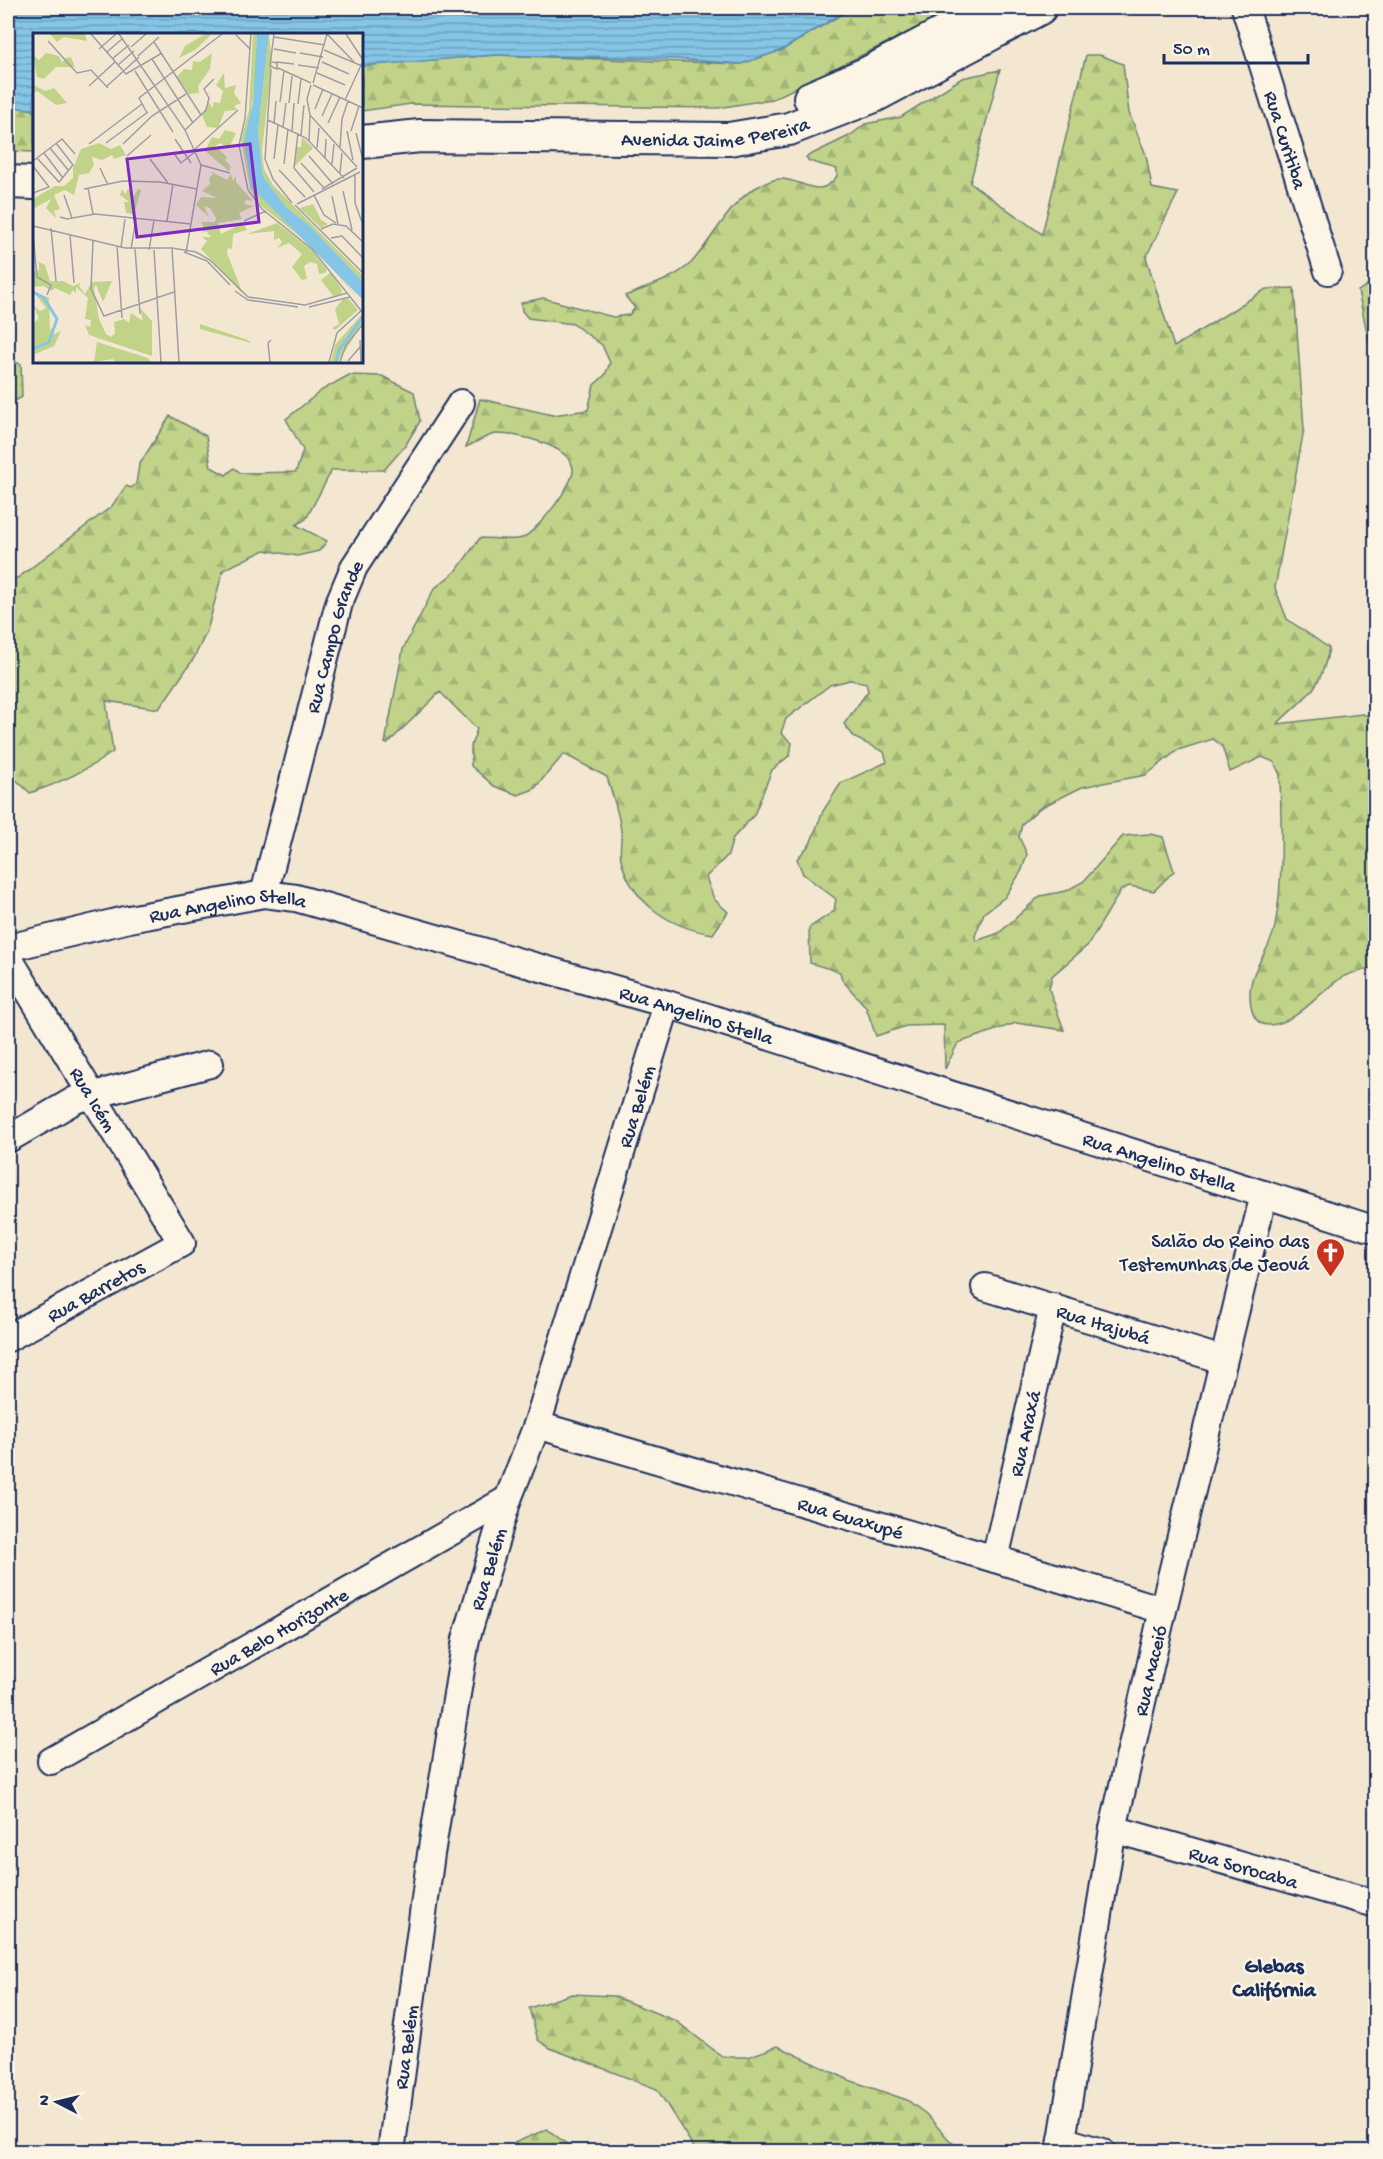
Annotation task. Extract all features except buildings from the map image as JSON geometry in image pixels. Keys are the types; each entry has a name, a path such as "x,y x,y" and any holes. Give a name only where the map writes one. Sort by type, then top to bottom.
{"main road":[{"name":"Avenida Jaime Pereira","path":"363,122 418,116 723,119 781,109 868,73 991,8"},
{"name":"Avenida Jaime Pereira","path":"363,142 420,136 729,138 789,129 874,96 1040,8"},
{"path":"8,165 33,166"},
{"path":"8,182 33,183"}],"street":[{"name":"Rua Curitiba","path":"1245,8 1328,271"},
{"name":"Rua Campo Grande","path":"264,894 339,603 354,567 461,403"},
{"name":"Rua Angelino Stella","path":"8,948 129,919 264,894 296,898 667,1004 1376,1230"},
{"name":"Rua Icém","path":"8,957 182,1242"},
{"name":"Rua Belém","path":"391,2151 431,1854 466,1639 508,1499 537,1425 667,1004"},
{"path":"8,1139 75,1100 210,1064"},
{"name":"Rua Maceió","path":"1061,2146 1113,1829 1163,1610 1264,1194"},
{"name":"Rua Barretos","path":"8,1338 182,1242"},
{"name":"Rua Itajubá","path":"985,1287 1223,1360"},
{"name":"Rua Araxá","path":"995,1559 1053,1307"},
{"name":"Rua Guaxupé","path":"537,1425 1163,1610"},
{"name":"Rua Belo Horizonte","path":"51,1761 508,1499"},
{"name":"Rua Sorocaba","path":"1113,1829 1376,1904"},
{"path":"1061,2146 1102,2151"}],"green space":[{"path":"852,8 957,8 773,99 718,108 411,104 363,111 363,65 495,55 741,64 782,50"},
{"path":"1086,55 1100,55 1123,64 1129,113 1146,155 1152,188 1178,193 1146,257 1174,347 1266,289 1294,288 1304,429 1275,588 1287,619 1329,648 1317,684 1277,724 1362,714 1375,717 1375,967 1341,978 1298,1014 1279,1024 1263,1024 1256,1019 1251,1004 1251,985 1273,935 1280,888 1280,775 1274,762 1262,757 1230,772 1222,746 1213,739 1178,750 1146,775 1082,787 1040,808 1022,824 1019,837 1027,854 1022,870 1005,897 984,913 975,936 976,941 999,933 1040,896 1066,891 1084,881 1123,836 1150,834 1163,837 1174,871 1154,891 1129,886 1121,890 1088,945 1052,976 1049,989 1064,1030 1016,1023 958,1043 945,1069 944,1025 906,1026 876,1036 866,1007 842,980 840,972 810,963 809,928 834,911 836,899 803,874 797,859 810,844 823,811 841,783 887,762 884,752 855,738 844,724 868,691 866,683 850,680 830,685 786,719 781,733 792,743 790,755 772,770 754,815 733,838 728,855 706,877 714,899 728,912 713,934 682,926 668,919 655,911 634,888 626,875 621,859 620,824 607,777 564,754 534,789 518,795 494,786 471,766 471,746 477,729 440,692 387,744 385,743 403,649 434,589 457,570 480,538 514,539 529,534 554,506 572,475 573,468 562,453 528,438 496,434 466,447 480,399 553,415 588,410 594,385 605,375 610,363 602,345 573,324 528,318 522,311 521,303 543,298 613,317 629,315 635,308 625,296 684,269 699,254 730,211 757,187 779,179 817,188 830,184 837,176 837,169 809,161 806,157 851,135 865,124 901,117 962,78 1000,70 970,183 1042,234"},
{"path":"8,105 33,109 33,152 8,151"},
{"path":"1375,280 1375,369 1358,291"},
{"path":"8,360 21,364 22,397 8,405"},
{"path":"349,375 382,376 414,392 420,421 405,446 384,470 332,470 306,519 296,525 327,541 319,551 297,556 265,550 223,570 207,631 194,658 159,709 106,701 113,752 73,776 30,793 8,772 8,581 19,577 112,506 126,486 131,488 136,484 139,465 170,416 206,436 211,467 226,475 234,468 241,473 296,472 303,450 286,419 322,390"},
{"path":"572,1994 613,1996 676,2021 723,2057 748,2057 778,2046 849,2080 907,2100 926,2114 952,2143 969,2151 696,2151 657,2089 550,2048 538,2040 529,2008"},
{"path":"547,2129 576,2151 511,2151 514,2143"}],"water":[{"path":"8,8 851,8 782,50 741,64 675,59 495,55 363,66 363,33 33,33 33,110 8,106"}],"place":[{"name":"Salão do Reino das Testemunhas de Jeová","path":"1330,1278"}],"district":[{"name":"Glebas Califórnia","path":"1274,1977"}]}
